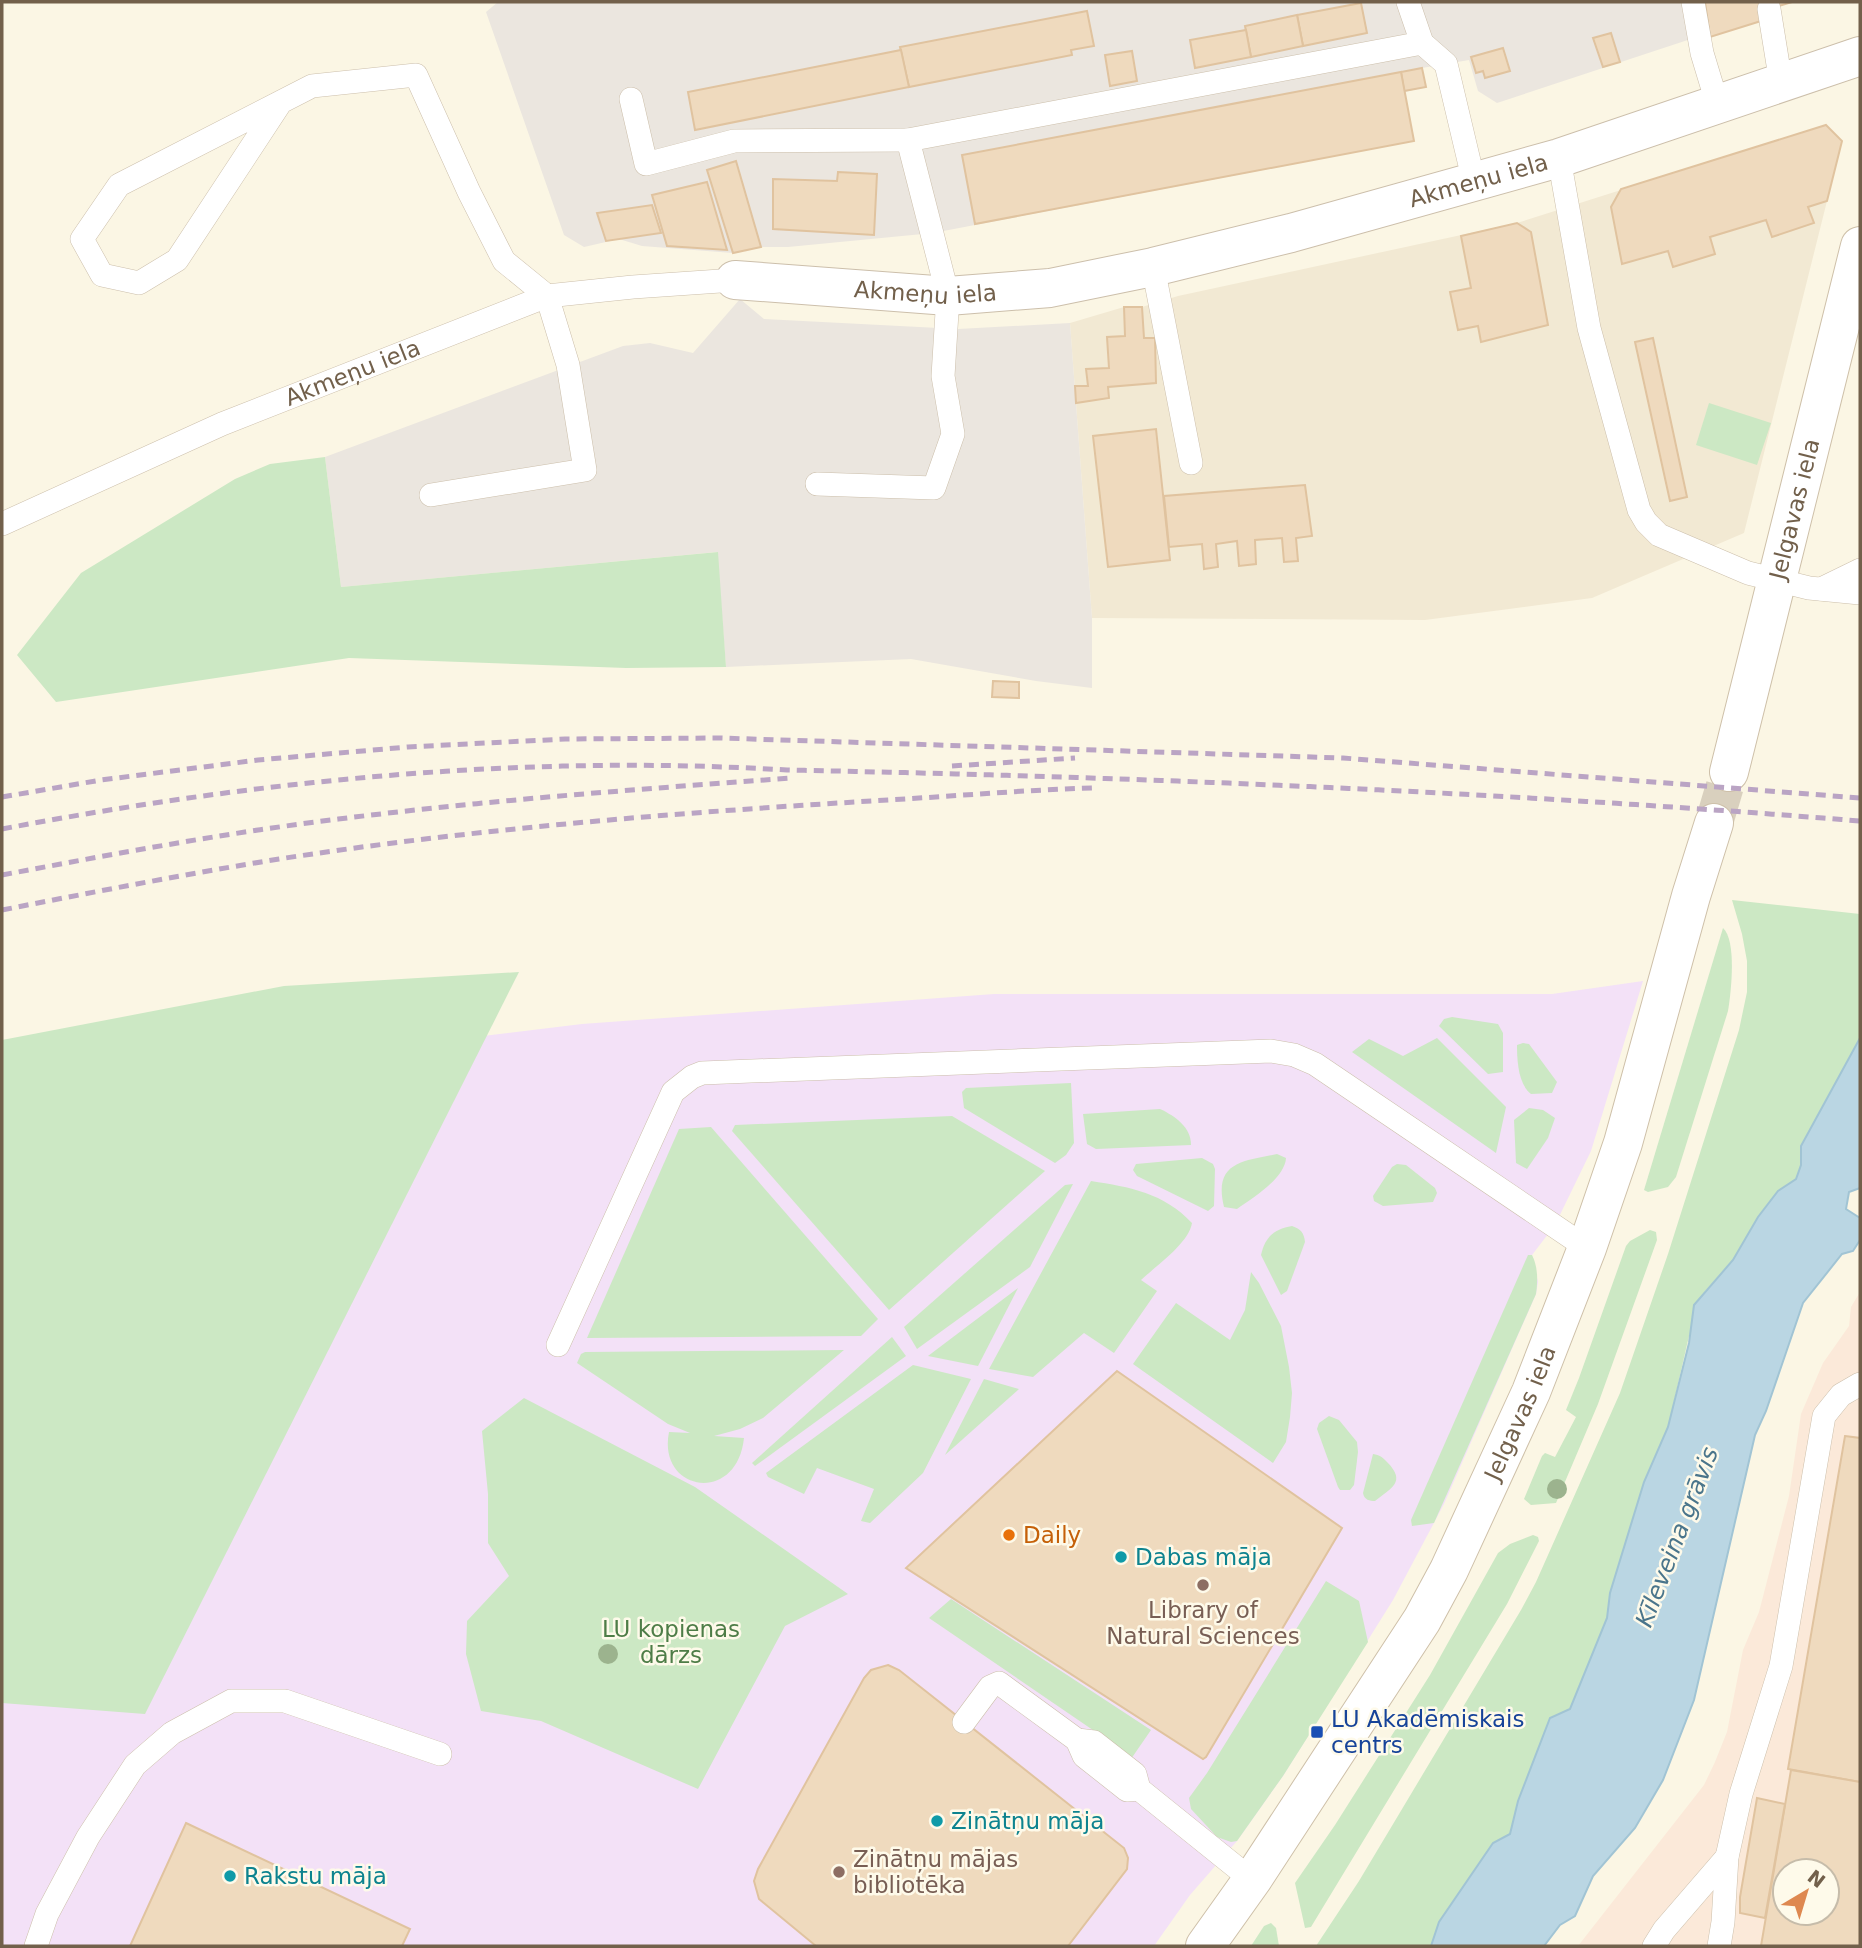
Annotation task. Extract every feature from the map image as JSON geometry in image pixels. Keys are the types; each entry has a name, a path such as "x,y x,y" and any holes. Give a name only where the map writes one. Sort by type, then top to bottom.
{"main road":[{"name":"Akmeņu iela","path":"734,280 948,296 1050,288 1153,267 1291,233 1559,158 1860,56"},
{"name":"Jelgavas iela","path":"1728,772 1860,246"},
{"name":"Jelgavas iela","path":"1205,1946 1252,1880 1374,1695 1437,1593 1531,1392 1587,1248 1623,1143 1691,896 1714,823"}],"lane":[{"path":"1408,2 1422,43 1446,64 1474,182"},
{"path":"1693,2 1702,53 1718,106"},
{"path":"1769,9 1781,83"},
{"path":"631,99 646,164 734,141 908,140 1422,43"},
{"path":"281,102 177,260 139,283 102,275 82,239 119,185 312,86 416,75 468,192 504,261 547,296 568,365 584,470 431,495"},
{"path":"817,484 934,488 953,434 943,376 948,296 908,140"},
{"path":"1559,158 1589,328 1639,510 1646,523 1659,535 1748,573 1821,589 1860,593"},
{"path":"1153,267 1191,463"},
{"name":"Akmeņu iela","path":"2,524 222,424 547,296 734,280"},
{"path":"1821,589 1860,570"},
{"path":"558,1345 673,1092 692,1077 702,1073 1271,1051 1294,1055 1315,1064 1587,1248"},
{"path":"1719,1946 1727,1857 1741,1794 1781,1666 1824,1416 1841,1395 1860,1384"},
{"path":"964,1722 990,1686 999,1683 1077,1740 1094,1742 1135,1774 1139,1790 1252,1880"},
{"path":"36,1946 47,1914 88,1837 135,1765 172,1733 231,1701 285,1701 440,1754"},
{"path":"1654,1946 1664,1930 1727,1857"}],"shaded area":[{"path":"498,2 1792,2 1759,12 1760,21 1710,37 1709,33 1497,103 1478,91 1469,60 1422,68 1426,87 1404,92 1414,141 933,233 788,247 761,247 733,253 642,246 619,239 584,247 564,235 486,12"},
{"path":"1826,125 1842,141 1744,533 1592,598 1425,620 1092,618 1070,323 1124,307 1142,307 1178,296 1517,223"},
{"path":"740,299 764,319 958,329 1070,323 1092,618 1092,688 911,659 726,667 717,552 341,587 325,457 623,346 650,343 693,353"},
{"path":"1643,981 1591,1151 1555,1225 1532,1255 1538,1282 1536,1294 1444,1504 1393,1600 1283,1776 1237,1841 1190,1895 1154,1946 2,1946 2,1094 582,1024 994,994 1552,994"},
{"path":"1860,1292 1860,1946 1578,1946 1704,1785 1715,1762 1727,1732 1743,1650 1759,1612 1789,1496 1801,1414 1823,1363 1849,1326 1851,1307"}],"green space":[{"path":"1709,403 1771,423 1757,465 1696,445"},
{"path":"325,457 341,587 718,552 726,667 626,668 349,658 56,702 17,655 81,573 235,479 270,464"},
{"path":"1732,900 1860,914 1860,1038 1801,1146 1801,1165 1796,1179 1778,1191 1758,1217 1733,1260 1705,1291 1689,1336 1668,1427 1644,1482 1610,1593 1607,1618 1570,1709 1518,1801 1510,1834 1439,1922 1431,1946 1316,1946 1359,1881 1521,1610 1620,1393 1668,1254 1739,1030 1747,992 1747,961"},
{"path":"1723,928 1732,955 1728,1011 1676,1177 1668,1187 1648,1192 1644,1190"},
{"path":"519,972 145,1714 2,1703 2,1040 284,986"},
{"path":"1452,1017 1498,1024 1503,1033 1503,1072 1488,1074 1439,1026 1444,1019"},
{"path":"1437,1038 1506,1107 1496,1153 1352,1052 1369,1039 1403,1056"},
{"path":"1529,1044 1557,1082 1552,1093 1531,1094 1523,1084 1517,1045"},
{"path":"1071,1083 1074,1143 1066,1155 1055,1163 964,1108 962,1092 966,1088"},
{"path":"1529,1108 1543,1110 1555,1118 1548,1138 1527,1169 1516,1163 1514,1120"},
{"path":"1160,1109 1185,1128 1191,1145 1096,1149 1087,1144 1083,1114"},
{"path":"952,1116 1045,1171 889,1310 732,1131 735,1125"},
{"path":"711,1127 878,1319 861,1336 587,1338 679,1129"},
{"path":"1277,1154 1286,1158 1274,1180 1237,1209 1224,1207 1222,1192 1227,1172 1242,1162"},
{"path":"1202,1158 1213,1164 1215,1169 1214,1206 1208,1211 1137,1176 1133,1170 1136,1164"},
{"path":"1397,1164 1406,1165 1435,1188 1437,1193 1433,1202 1383,1206 1374,1201 1373,1196 1392,1167"},
{"path":"1091,1181 1133,1189 1158,1198 1192,1223 1190,1231 1163,1261 1141,1280 1157,1291 1114,1353 1084,1333 1033,1377 989,1369"},
{"path":"1073,1184 1030,1267 917,1349 904,1327 1065,1185"},
{"path":"1292,1226 1302,1232 1305,1242 1287,1291 1281,1295 1261,1255 1271,1235"},
{"path":"1650,1230 1656,1232 1657,1240 1598,1404 1556,1503 1531,1505 1524,1499 1542,1456 1545,1453 1555,1457 1576,1417 1566,1410 1626,1246"},
{"path":"1528,1255 1532,1255 1535,1264 1536,1294 1434,1523 1412,1526 1411,1520"},
{"path":"1251,1272 1281,1326 1292,1393 1286,1442 1273,1463 1133,1364 1176,1303 1230,1340 1245,1310"},
{"path":"1018,1288 978,1366 928,1356"},
{"path":"892,1337 906,1356 755,1466 752,1463"},
{"path":"844,1350 763,1418 740,1429 714,1436 744,1438 738,1459 728,1474 714,1481 699,1483 686,1478 675,1468 668,1452 669,1432 690,1433 668,1424 577,1363 585,1352"},
{"path":"913,1365 971,1379 923,1473 870,1523 861,1521 874,1489 817,1468 804,1494 768,1477 766,1473"},
{"path":"984,1379 1019,1389 945,1455"},
{"name":"LU kopienas dārzs","path":"524,1398 695,1487 848,1594 785,1626 698,1789 541,1721 481,1711 466,1654 467,1621 509,1576 488,1543 488,1494 482,1431"},
{"path":"1329,1416 1339,1420 1357,1442 1354,1485 1350,1490 1340,1490 1338,1487 1317,1429 1319,1423"},
{"path":"1373,1454 1381,1456 1396,1475 1391,1488 1375,1501 1366,1499 1363,1493"},
{"path":"1533,1535 1538,1537 1539,1541 1507,1604 1311,1927 1305,1928 1295,1883 1430,1675 1498,1553 1510,1544"},
{"path":"1326,1581 1359,1601 1368,1642 1283,1776 1237,1841 1231,1842 1217,1837 1191,1809 1189,1798"},
{"path":"951,1599 1151,1730 1131,1759 929,1618"},
{"path":"1271,1923 1276,1928 1279,1946 1251,1946 1264,1926"}],"water":[{"name":"Kīleveina grāvis","path":"1860,1038 1860,1188 1849,1192 1846,1209 1860,1218 1860,1240 1853,1251 1842,1254 1803,1303 1766,1411 1755,1435 1694,1700 1663,1780 1635,1828 1593,1876 1575,1916 1560,1925 1544,1946 1431,1946 1439,1922 1493,1843 1510,1834 1518,1801 1550,1718 1570,1709 1607,1618 1610,1593 1644,1482 1668,1427 1689,1343 1694,1305 1733,1260 1758,1217 1778,1191 1796,1179 1801,1165 1801,1146"}],"building":[{"path":"1705,2 1792,2 1759,12 1761,21 1710,37"},
{"path":"1361,3 1367,33 1303,46 1297,15"},
{"path":"1087,11 1094,46 1071,50 1072,55 909,87 900,47"},
{"path":"1297,15 1303,46 1251,57 1245,26"},
{"path":"1246,30 1251,57 1195,68 1190,40"},
{"path":"1611,33 1620,62 1603,67 1593,38"},
{"path":"1503,48 1510,71 1485,78 1483,71 1476,73 1471,57"},
{"path":"901,50 909,87 695,130 688,92"},
{"path":"1132,51 1137,81 1110,86 1105,55"},
{"path":"1422,68 1426,87 1404,91 1401,72"},
{"path":"1401,72 1414,141 975,224 962,155"},
{"path":"1826,125 1842,141 1827,201 1808,207 1814,223 1772,237 1766,220 1710,237 1715,254 1673,267 1668,251 1622,264 1611,207 1621,189"},
{"path":"736,161 761,247 733,253 707,170"},
{"path":"838,172 877,174 874,235 773,229 773,179 837,181"},
{"path":"707,182 727,250 667,246 652,195"},
{"path":"652,205 661,233 606,241 597,213"},
{"path":"1517,223 1531,232 1548,325 1481,342 1478,326 1458,330 1450,292 1471,288 1461,236"},
{"path":"1124,307 1142,307 1144,338 1155,338 1156,383 1108,387 1109,398 1076,403 1075,386 1088,386 1086,369 1109,368 1107,337 1125,336"},
{"path":"1653,338 1687,497 1670,501 1635,342"},
{"path":"1156,429 1170,560 1108,567 1093,436"},
{"path":"1305,485 1312,536 1296,538 1298,561 1284,562 1282,538 1255,540 1256,564 1239,566 1237,541 1216,544 1218,567 1204,569 1202,544 1169,547 1164,496"},
{"path":"993,681 1019,682 1019,698 992,697"},
{"name":"Dabas māja","path":"1117,1371 1342,1528 1203,1759 906,1568"},
{"path":"1845,1436 1860,1438 1860,1782 1788,1769"},
{"name":"Zinātņu māja","path":"888,1665 899,1670 1124,1848 1128,1858 1127,1869 1068,1946 816,1946 759,1899 754,1881 758,1869 864,1678 871,1670"},
{"path":"1791,1770 1860,1782 1860,1946 1761,1946 1771,1887 1771,1927 1841,1927 1841,1857 1776,1857"},
{"path":"1757,1798 1785,1804 1776,1857 1771,1857 1771,1884 1765,1918 1740,1913 1740,1897"},
{"name":"Rakstu māja","path":"186,1823 410,1929 402,1946 130,1946"}],"tunnel":[{"path":"1714,823 1729,772"}],"railway":[{"path":"2,797 101,780 258,760 408,747 565,739 720,738 1343,758 1860,798"},
{"path":"952,766 1075,758"},
{"path":"2,829 197,797 294,785 393,775 590,766 688,766 1324,787 1860,821"},
{"path":"2,875 194,840 324,821 525,799 792,778"},
{"path":"2,910 279,859 430,838 735,810 1092,788"}],"place":[{"name":"Daily","path":"1009,1535"},
{"name":"Dabas māja","path":"1121,1557"},
{"name":"Library of Natural Sciences","path":"1203,1585"},
{"name":"LU Akadēmiskais centrs","path":"1317,1732"},
{"name":"Zinātņu māja","path":"937,1821"},
{"name":"Zinātņu mājas bibliotēka","path":"839,1872"},
{"name":"Rakstu māja","path":"230,1876"}]}
